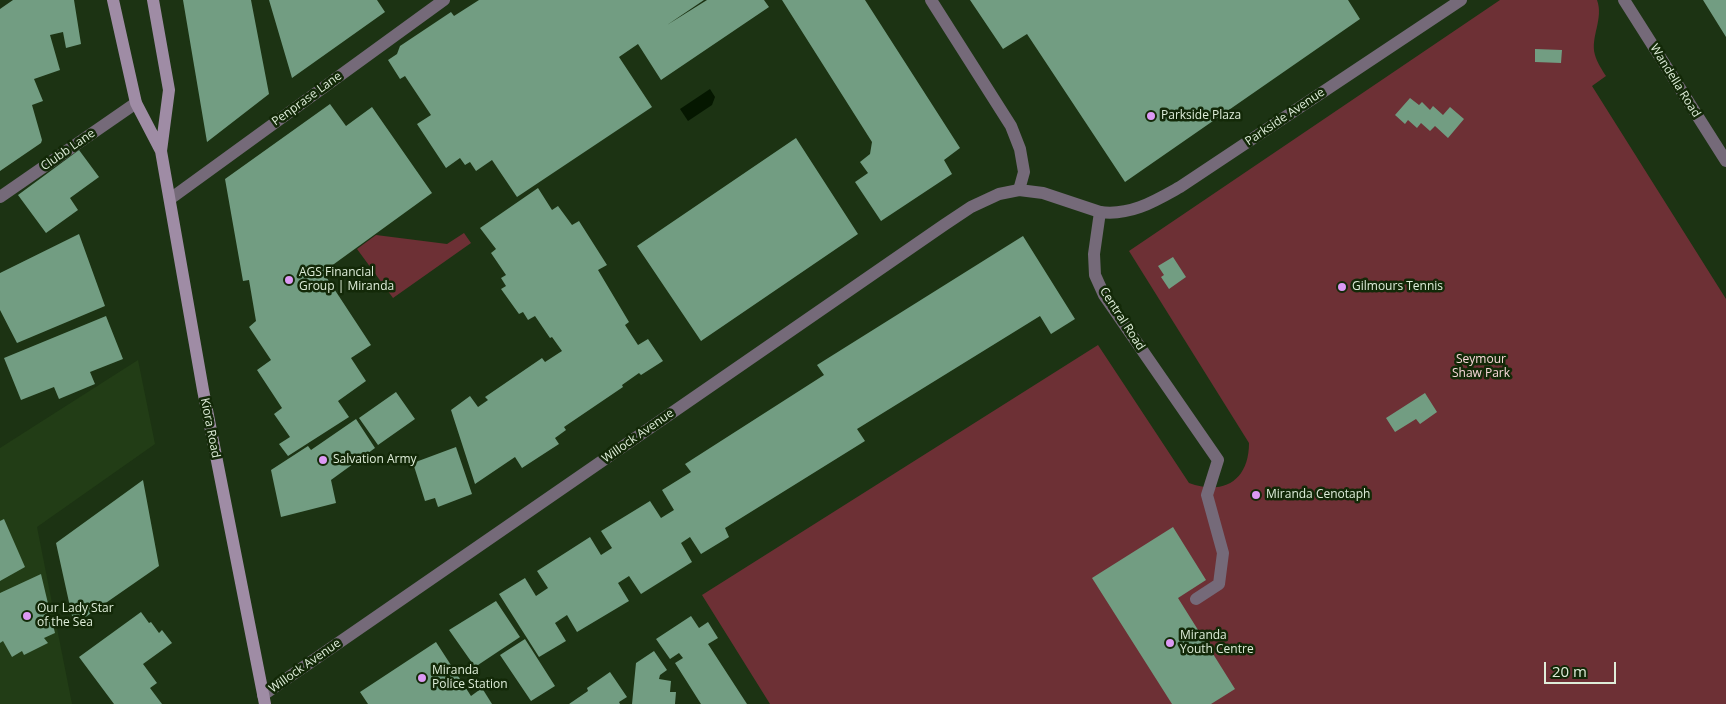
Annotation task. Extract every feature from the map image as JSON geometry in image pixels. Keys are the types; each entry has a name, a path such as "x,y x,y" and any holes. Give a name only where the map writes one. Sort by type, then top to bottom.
{"main road":[{"name":"Kiora Road","path":"113,0 136,103 161,151 203,390 264,699"},
{"name":"Kiora Road","path":"153,0 169,90 161,151"}],"street":[{"name":"Penprase Lane","path":"170,199 444,0"},
{"path":"931,0 1011,126 1020,149 1024,172 1019,190 1043,193 1100,212"},
{"name":"Parkside Avenue","path":"1100,212 1126,212 1158,199 1180,187 1460,0"},
{"name":"Wandella Road","path":"1624,0 1726,162"},
{"name":"Clubb Lane","path":"0,197 136,103"},
{"name":"Willock Avenue","path":"264,699 950,220 971,207 999,194 1019,190"},
{"name":"Central Road","path":"1100,212 1094,254 1095,275 1104,295 1218,460 1207,496 1223,553 1219,584 1196,599"}],"shaded area":[{"path":"710,89 715,97 712,105 688,121 680,109"},
{"name":"Our Lady Star of the Sea","path":"138,360 155,444 37,527 72,704 0,704 0,448"}],"green space":[{"name":"Seymour Shaw Park","path":"1500,0 1597,0 1599,14 1594,48 1597,60 1606,76 1592,86 1726,299 1726,704 770,704 702,595 1098,345 1189,483 1202,487 1213,487 1223,486 1232,482 1245,467 1249,443 1129,251"},
{"path":"464,233 471,243 393,298 357,249 376,235 447,244"}],"building":[{"path":"13,0 74,0 81,44 66,48 63,32 50,35 60,70 34,79 43,101 32,105 42,140 41,143 0,171 0,9"},
{"path":"183,0 251,0 269,94 207,142"},
{"path":"269,0 377,0 385,12 292,78"},
{"path":"479,0 704,0 667,25 707,0 764,0 769,7 661,80 638,44 619,57 652,107 517,197 492,160 476,171 470,162 465,165 460,158 446,168 417,124 431,115 405,76 400,79 388,60 397,54 400,46 451,12 454,16"},
{"path":"782,0 865,0 960,148 944,160 952,174 881,221 855,182 868,173 860,162 870,154 872,142"},
{"name":"Parkside Plaza","path":"970,0 1348,0 1360,19 1125,182 1027,34 1003,49"},
{"path":"1703,0 1726,0 1726,37"},
{"path":"1535,49 1562,50 1561,63 1535,62"},
{"path":"1410,98 1419,105 1422,102 1430,110 1433,106 1443,115 1450,107 1464,119 1448,138 1435,126 1430,131 1421,123 1417,128 1408,120 1405,124 1395,115"},
{"name":"AGS Financial Group | Miranda","path":"330,104 346,126 372,107 432,193 323,272 371,345 351,358 366,381 338,401 349,417 288,456 279,444 290,437 274,414 282,408 257,370 271,360 249,327 256,321 249,280 243,281 225,179"},
{"path":"796,138 858,234 701,341 637,246"},
{"path":"79,150 99,177 70,198 78,210 46,233 18,195"},
{"path":"538,188 552,210 558,206 572,225 579,221 607,265 598,270 629,322 625,325 638,345 648,339 663,361 641,375 639,373 622,385 623,387 564,427 566,430 555,438 559,444 522,468 515,457 475,484 451,410 470,396 478,407 488,400 485,397 542,358 545,362 562,351 552,337 550,338 535,316 528,320 523,312 519,314 501,289 506,286 501,278 506,275 491,253 496,249 480,228"},
{"path":"79,234 105,306 17,343 0,310 0,273"},
{"path":"1023,236 1075,319 1051,334 1040,316 857,429 865,441 725,528 729,537 701,554 690,537 681,543 692,562 641,594 629,576 618,583 629,601 577,632 567,615 555,623 566,641 539,657 499,594 525,578 536,596 548,588 537,571 590,537 601,555 612,548 601,531 650,501 661,518 674,510 662,490 691,472 685,464 824,375 817,365"},
{"path":"1173,257 1186,277 1169,289 1161,277 1164,275 1158,266"},
{"path":"106,316 123,359 90,372 95,384 59,399 54,387 21,400 4,358"},
{"path":"396,392 415,419 378,445 359,418"},
{"path":"1425,393 1437,412 1420,424 1416,419 1395,432 1386,418"},
{"name":"Salvation Army","path":"356,419 375,448 331,480 336,503 281,517 271,470 308,446 311,450"},
{"path":"456,447 472,494 438,507 435,498 425,501 413,463"},
{"path":"143,480 159,566 74,625 56,543"},
{"path":"4,519 25,567 0,581 0,521"},
{"name":"Miranda Youth Centre","path":"1173,527 1206,580 1178,598 1235,689 1211,704 1172,704 1092,578"},
{"path":"41,574 55,633 44,638 48,643 24,655 22,651 12,657 3,641 0,643 0,593"},
{"path":"496,601 520,637 475,667 449,630"},
{"path":"141,612 159,633 162,630 172,643 143,664 157,683 150,688 162,704 114,704 79,657"},
{"path":"691,616 699,628 708,622 718,638 708,644 747,704 701,704 675,663 683,658 679,653 670,659 656,639"},
{"path":"525,639 555,686 531,701 500,655"},
{"path":"436,642 471,696 482,688 492,704 368,704 360,692"},
{"path":"654,651 667,670 660,675 659,679 671,681 670,692 676,692 675,704 632,704 636,663"},
{"path":"610,672 627,697 619,702 620,704 569,704 588,691 587,688"}],"place":[{"name":"Parkside Plaza","path":"1151,116"},
{"name":"AGS Financial Group | Miranda","path":"289,280"},
{"name":"Gilmours Tennis","path":"1342,287"},
{"name":"Salvation Army","path":"323,460"},
{"name":"Miranda Cenotaph","path":"1256,495"},
{"name":"Our Lady Star of the Sea","path":"27,616"},
{"name":"Miranda Youth Centre","path":"1170,643"},
{"name":"Miranda Police Station","path":"422,678"}]}
